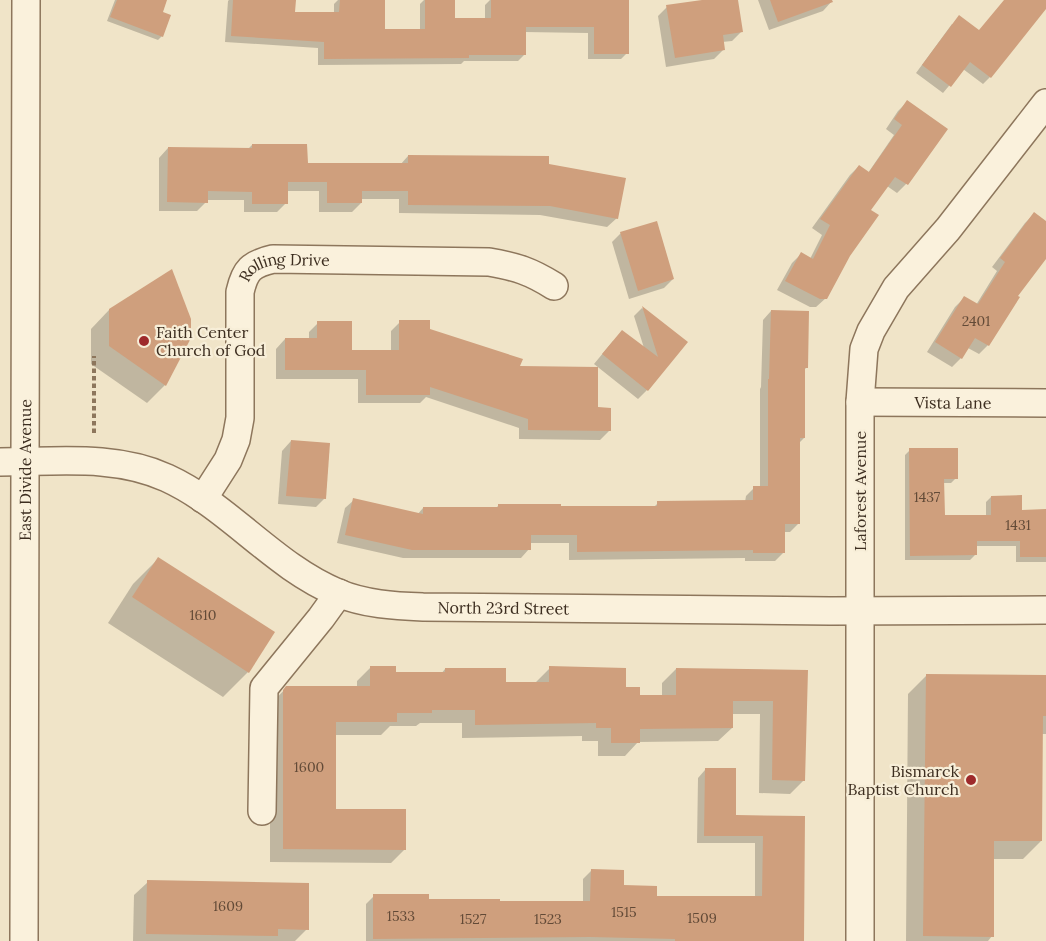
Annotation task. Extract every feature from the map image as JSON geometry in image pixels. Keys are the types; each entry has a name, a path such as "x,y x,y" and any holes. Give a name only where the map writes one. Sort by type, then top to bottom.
{"street":[{"name":"East Divide Avenue","path":"24,941 13,462 26,0"},
{"name":"Laforest Avenue","path":"860,941 860,402 864,350 871,331 896,288 948,229 1046,103"},
{"name":"Rolling Drive","path":"203,499 228,460 236,440 240,418 240,292 243,279 249,269 259,263 273,260 489,262 512,266 534,274 554,286"},
{"name":"Vista Lane","path":"860,402 1046,403"},
{"name":"North 23rd Street","path":"13,462 99,462 143,469 166,478 203,499 285,563 321,585 339,594 380,604 423,607 1046,610"},
{"path":"262,811 264,688 339,594"}],"path":[{"path":"94,356 94,433"}],"building":[{"path":"117,0 167,0 163,12 171,15 163,37 110,17"},
{"path":"233,0 296,0 295,12 339,12 340,0 385,0 385,29 425,29 425,0 455,0 455,18 491,18 491,0 629,0 629,54 594,54 594,27 526,27 526,55 469,55 469,58 324,59 324,42 231,36"},
{"path":"702,0 738,0 743,32 723,35 725,50 675,58 666,5"},
{"path":"770,0 832,0 833,2 778,22"},
{"path":"1004,0 1046,0 1046,9 991,78 970,62 951,87 922,65 959,15 979,30"},
{"path":"907,100 948,129 908,185 895,177 871,210 879,215 850,256 827,299 820,299 785,281 801,252 813,259 830,225 820,219 859,165 869,172 902,125 894,119"},
{"path":"252,144 307,144 308,163 408,163 408,155 549,156 549,164 626,178 618,219 550,206 408,205 408,191 362,191 362,203 327,203 327,182 288,182 288,204 252,204 252,192 208,191 208,203 167,202 168,147 252,148"},
{"path":"1034,212 1046,221 1046,259 1018,296 1020,297 989,346 975,338 962,359 935,342 964,296 978,304 1005,262 1000,258"},
{"path":"657,221 674,279 638,291 620,232"},
{"path":"172,269 191,319 191,338 166,386 109,346 109,309"},
{"path":"642,306 688,342 648,391 602,354 622,330 658,357"},
{"path":"771,310 809,311 808,368 805,368 805,438 800,438 800,524 785,524 785,553 753,553 753,550 577,552 577,535 531,535 531,550 412,550 345,535 353,498 423,514 423,507 498,507 498,504 657,506 657,501 753,500 753,486 768,486 768,379"},
{"path":"399,320 430,320 430,329 523,359 520,366 598,367 598,407 611,408 611,431 528,430 528,419 430,387 430,395 366,395 366,370 285,370 285,338 317,338 317,321 352,321 352,350 399,350"},
{"path":"291,440 330,443 326,499 286,496"},
{"path":"909,448 958,448 958,479 944,479 945,515 991,515 991,496 1022,495 1022,510 1046,509 1046,557 1020,557 1020,541 977,541 977,555 910,556"},
{"path":"158,557 275,632 249,673 132,597"},
{"path":"370,666 396,666 396,672 445,672 445,668 506,668 506,682 549,682 549,666 626,668 626,687 640,687 640,695 676,695 676,668 808,670 805,781 772,780 773,701 733,701 733,728 640,729 640,743 611,743 611,728 596,728 596,723 475,725 475,710 397,713 397,722 336,722 336,809 406,809 406,850 283,849 283,690 286,686 370,686"},
{"path":"926,674 1046,675 1046,716 1043,716 1042,841 994,841 994,937 923,936"},
{"path":"705,768 736,768 736,815 805,816 804,941 675,941 675,939 590,937 373,939 373,894 429,894 429,899 590,901 591,869 624,870 624,885 657,886 657,896 762,896 763,836 704,836"},
{"path":"147,880 309,883 309,930 278,929 278,936 146,934"}],"place":[{"name":"Faith Center Church of God","path":"144,341"},
{"name":"Bismarck Baptist Church","path":"971,780"}]}
